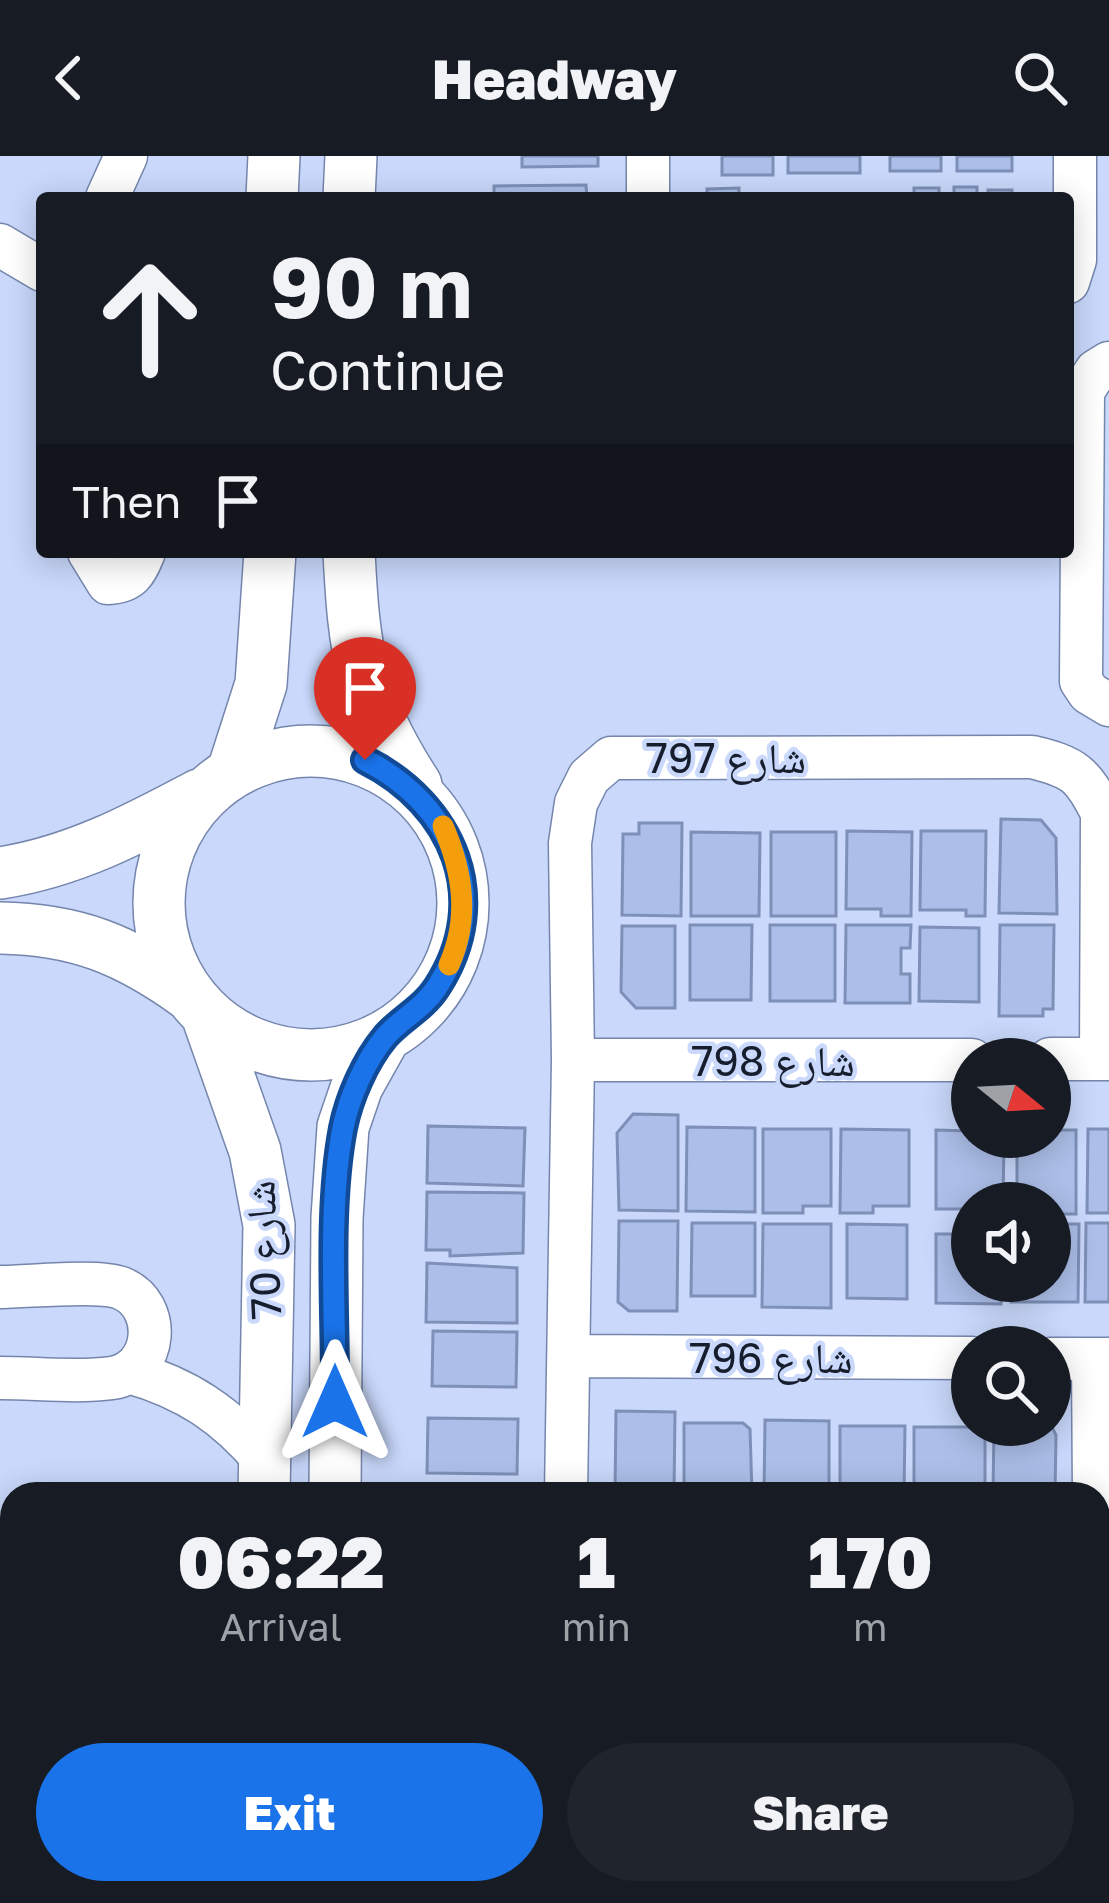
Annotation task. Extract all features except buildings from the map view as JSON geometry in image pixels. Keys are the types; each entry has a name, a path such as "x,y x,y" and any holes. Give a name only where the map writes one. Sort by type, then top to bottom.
{"main road":[{"path":"272,192 274,156"},
{"path":"349,192 351,156"},
{"path":"197,1005 167,955 158,912 162,868 178,827 219,782 262,684 270,558"},
{"path":"0,928 50,932 142,961 238,1038 274,1052 312,1056 350,1050 386,1036 413,1016 436,989 452,959 461,926 463,891 456,857 442,825 382,733 367,691 353,634 349,558"},
{"path":"0,874 85,852 264,757 298,750 332,751 396,775 442,825"},
{"name":"شارع 70","path":"197,1005 255,1151 269,1225 265,1477"},
{"name":"شارع 70","path":"335,1482 337,1218 344,1127 357,1086 386,1036"}],"street":[{"path":"110,192 126,156"},
{"path":"648,156 648,192"},
{"path":"1074,263 1075,156"},
{"path":"0,245 36,266"},
{"path":"1109,363 1096,371 1083,391 1081,682 1109,705"},
{"path":"93,558 108,583 122,582 134,574 141,558"},
{"name":"شارع 797","path":"566,1482 573,1060 570,843 576,803 589,777 611,758 1032,757 1065,765 1088,783 1102,813 1105,1059"},
{"path":"1071,1060 1105,1059"},
{"name":"شارع 798","path":"573,1060 951,1060"},
{"path":"0,1287 114,1286 141,1302 151,1331 148,1347 129,1372 115,1378 0,1378"},
{"name":"شارع 796","path":"571,1356 951,1358"},
{"path":"1095,1482 1101,1359"},
{"path":"129,1372 191,1394 231,1424 265,1477"}],"slow traffic":[{"path":"443,826 463,891 461,926 449,965"}],"route":[{"path":"335,1402 337,1218 344,1127 357,1086 386,1036 413,1016 436,989 452,959 461,926 463,891 456,857 442,825 422,798 396,775 365,760"}]}
